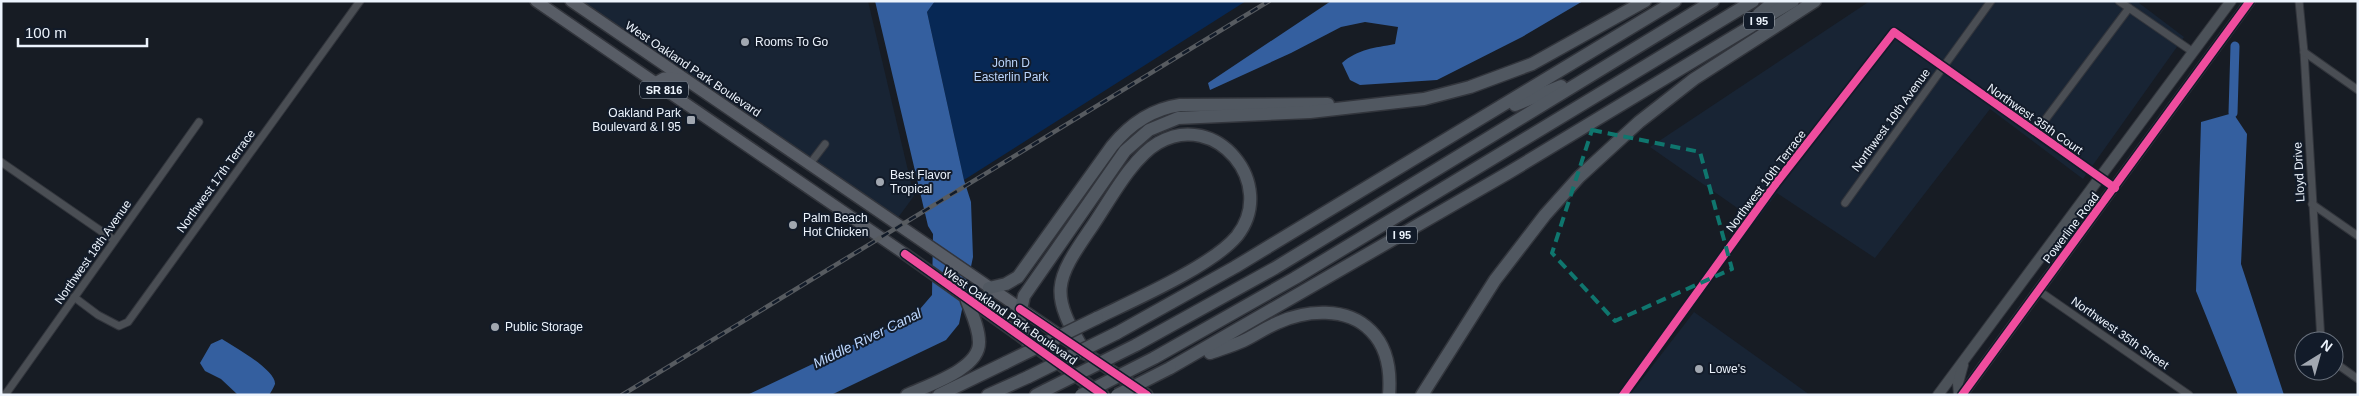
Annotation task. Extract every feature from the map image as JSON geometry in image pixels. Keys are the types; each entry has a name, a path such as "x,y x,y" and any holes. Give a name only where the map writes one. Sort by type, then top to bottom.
{"highway":[{"path":"1028,343 1020,325 1020,309 1027,292 1120,158 1130,145 1149,130 1178,118 1310,112 1440,95 1503,77 1545,58 1645,1"},
{"path":"988,395 1117,333 1215,279 1674,1"},
{"path":"1041,392 1136,346 1274,268 1713,1"},
{"path":"1082,395 1154,358 1282,287 1753,1"},
{"path":"1726,42 1775,1"},
{"name":"I 95","path":"1117,395 1170,368 1508,173 1793,1"},
{"path":"1425,392 1508,261 1556,203 1593,163 1639,122 1694,79 1815,1"},
{"path":"1478,121 1599,71"},
{"path":"985,285 1006,284 1018,277 1116,141 1132,125 1158,110 1173,106 1195,104 1378,104"},
{"path":"939,395 1006,362 1097,318 1190,270 1227,246 1235,237 1247,215 1250,190 1244,169 1228,150 1205,137 1185,135 1172,137 1148,149 1128,174 1070,259 1062,276 1060,295 1062,307 1068,324 1086,354"},
{"path":"907,395 964,368 975,357 979,340 968,301"},
{"path":"1170,368 1243,341 1284,320 1310,314 1333,313 1354,319 1367,327 1376,336 1388,363 1389,395"}],"main road":[{"name":"West Oakland Park Boulevard","path":"536,1 905,254 968,301 1103,395"},
{"name":"West Oakland Park Boulevard","path":"571,1 1147,395"},
{"name":"Powerline Road","path":"1942,393 2099,177 2231,1"},
{"name":"Powerline Road","path":"1960,395 2115,188 2250,1"},
{"path":"578,30 597,30 606,25"},
{"path":"655,83 664,78 685,80"},
{"path":"779,168 794,171 810,165 810,183 821,197"},
{"path":"1960,395 1958,383 1965,359"}],"street":[{"name":"Northwest 17th Terrace","path":"74,297 98,315 119,326 128,322 360,1"},
{"name":"Northwest 10th Avenue","path":"1845,203 1991,1"},
{"path":"2119,1 2193,52"},
{"name":"Lloyd Drive","path":"2299,1 2304,52 2320,331"},
{"path":"2036,132 2129,8"},
{"name":"Northwest 10th Terrace","path":"1624,395 1774,186 1894,32 1943,68"},
{"path":"2304,52 2358,90"},
{"name":"Northwest 35th Court","path":"1943,68 2115,188"},
{"name":"Northwest 18th Avenue","path":"5,395 199,122"},
{"path":"810,165 825,144"},
{"path":"1,162 114,240"},
{"path":"2312,204 2358,236"},
{"name":"Northwest 35th Street","path":"2038,291 2189,395"},
{"path":"2344,369 2358,379"}],"highlighted area":[{"path":"1592,130 1700,152 1732,269 1615,321 1552,253"}],"shaded area":[{"path":"581,1 868,1 914,196 897,219"},
{"path":"875,1 935,1 927,12 964,180 971,202 973,257 959,324 946,340 831,395 747,395 914,316 932,295 933,234 928,226"},
{"path":"1331,1 1583,1 1522,37 1437,80 1360,85 1350,80 1342,63 1348,58 1373,48 1395,44 1398,27 1365,22 1341,27 1291,53 1210,90 1208,83"},
{"path":"1870,1 2140,1 2139,3 2184,37 2083,179 1990,109 1875,258 1777,193 1756,221 1650,147"},
{"path":"2233,113 2247,134 2241,264 2284,395 2238,395 2196,291 2201,122"},
{"path":"1694,312 1810,395 1630,395"},
{"path":"222,339 262,365 269,372 275,384 269,395 238,395 221,379 205,371 200,363 211,344"}],"green space":[{"name":"John D Easterlin Park","path":"935,1 1246,1 964,180 927,12"}],"waterway":[{"path":"2233,113 2235,46"}],"railway":[{"path":"622,395 1269,1"}],"cycle path":[{"path":"1962,395 2250,1"},
{"path":"1623,395 1774,186 1894,32 2115,188"},
{"path":"905,254 1103,395"},
{"path":"1020,309 1147,395"}],"place":[{"name":"Rooms To Go","path":"745,42"},
{"name":"Oakland Park Boulevard & I 95","path":"691,120"},
{"name":"Best Flavor Tropical","path":"880,182"},
{"name":"Palm Beach Hot Chicken","path":"793,225"},
{"name":"Public Storage","path":"495,327"},
{"name":"Lowe's","path":"1699,369"}],"water label":[{"name":"Middle River Canal","path":"867,338"}]}
